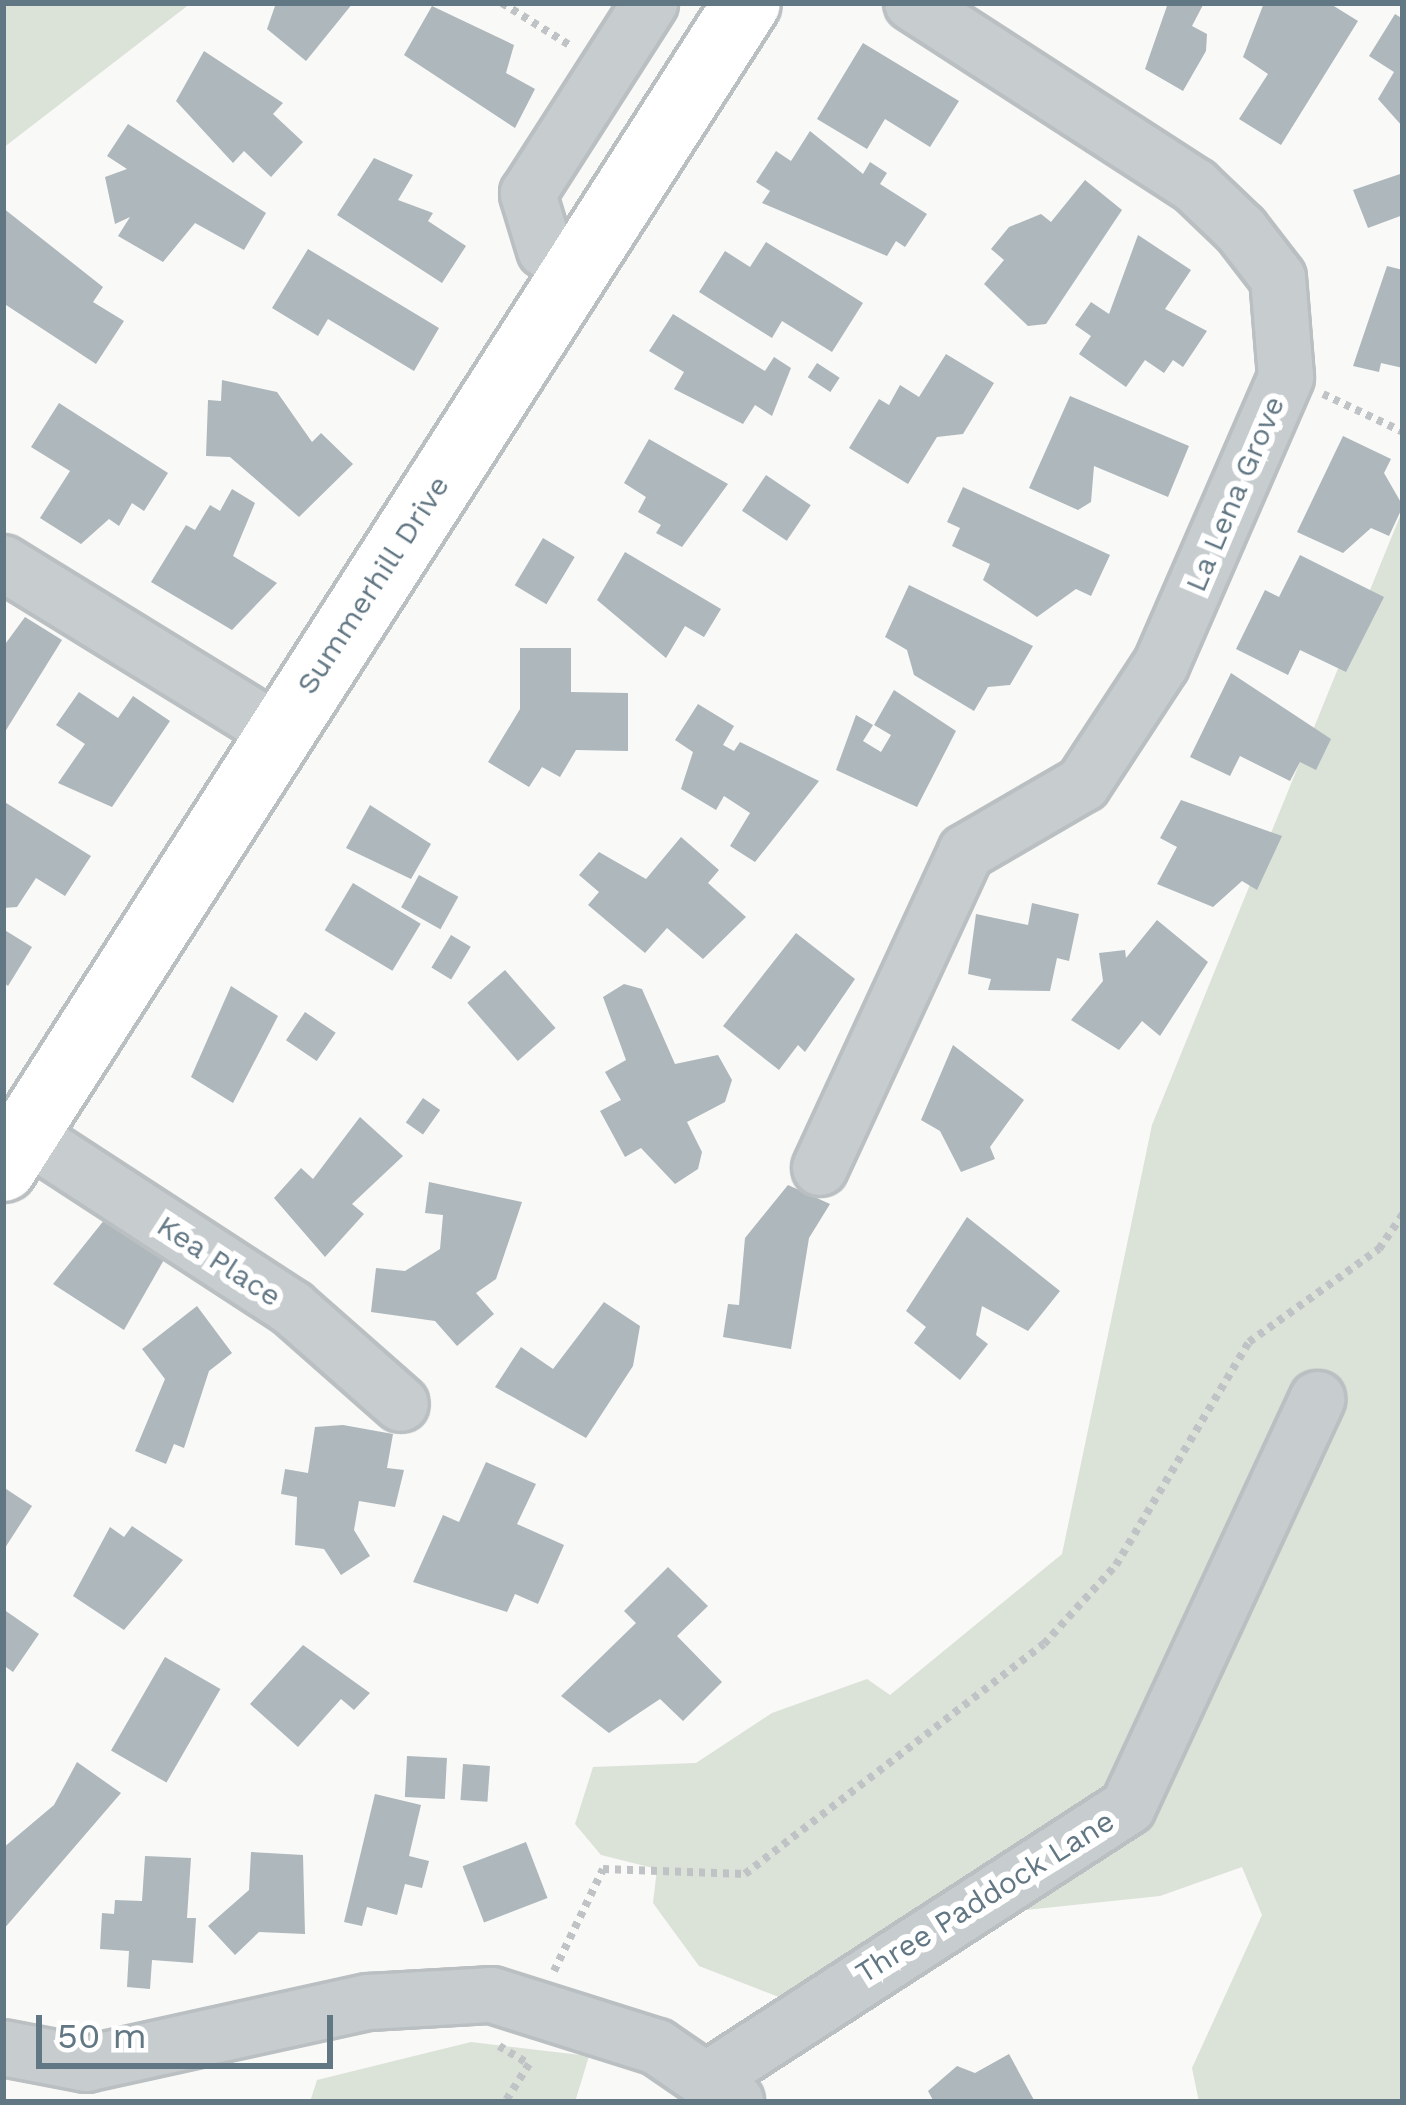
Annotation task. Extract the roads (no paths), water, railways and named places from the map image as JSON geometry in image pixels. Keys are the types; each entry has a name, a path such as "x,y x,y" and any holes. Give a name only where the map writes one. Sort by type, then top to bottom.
{"main road":[{"name":"Summerhill Drive","path":"14,1135 747,3"}],"street":[{"path":"576,269 545,250 528,194 650,3"},
{"name":"La Lena Grove","path":"820,1168 966,852 1083,784 1161,665 1286,377 1278,278 1241,230 1195,186 912,3"},
{"path":"3,563 278,732"},
{"name":"Kea Place","path":"14,1135 292,1308 400,1404"},
{"name":"Three Paddock Lane","path":"723,2090 1128,1807 1317,1399"},
{"path":"3,2048 83,2083 369,2002 532,2003 657,2047 723,2090"}]}
